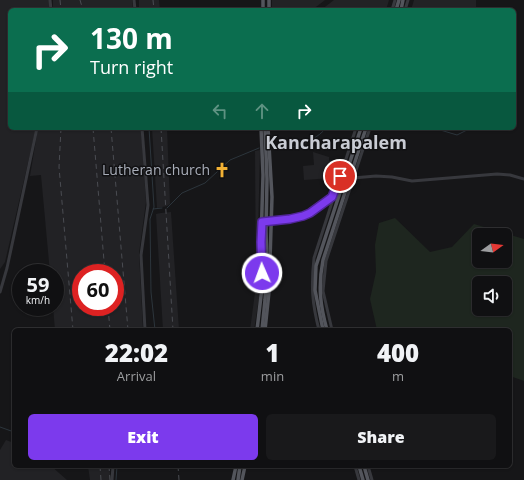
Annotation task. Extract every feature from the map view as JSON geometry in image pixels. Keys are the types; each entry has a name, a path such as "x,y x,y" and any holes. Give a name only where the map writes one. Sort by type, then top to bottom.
{"main road":[{"path":"261,130 267,222"},
{"path":"263,328 269,292 265,130"},
{"path":"258,328 263,278 261,242 267,222 271,188 268,130"},
{"path":"323,328 315,290 318,259 343,176 360,130"},
{"path":"327,328 320,299 320,279 323,260 365,130"},
{"path":"233,480 236,468"},
{"path":"238,480 240,468"},
{"path":"242,480 244,468"},
{"path":"360,468 363,480"},
{"path":"365,468 368,480"}],"street":[{"path":"0,292 7,268 37,130"},
{"path":"142,130 148,205 141,255 145,328"},
{"path":"318,328 313,308 312,278 314,258 333,197 343,176 355,130"},
{"path":"332,328 323,291 325,272 351,178 369,130"},
{"path":"343,176 351,178 381,176 412,181 498,174 510,175 524,179"},
{"path":"267,222 307,215 333,197"},
{"path":"112,480 113,468"},
{"path":"356,468 359,480"},
{"path":"369,468 372,480"}],"shaded area":[{"path":"0,0 49,0 49,8 8,8 8,130 36,130 5,262 0,269"},
{"path":"53,0 132,0 133,8 53,8"},
{"path":"139,0 159,0 160,8 139,8"},
{"path":"272,0 325,0 315,8 272,8"},
{"path":"334,0 389,0 387,8 324,8"},
{"path":"414,0 476,0 476,8 412,8"},
{"path":"38,130 141,130 146,202 139,253 143,328 55,328 54,316 64,316 64,264 49,264 41,175 30,176"},
{"path":"152,130 167,130 170,204 157,208"},
{"path":"260,150 258,236 260,279 254,328 250,328 256,285 255,151"},
{"path":"313,152 329,157 329,161 335,160 331,178 304,180 303,166 314,165"},
{"path":"171,212 179,328 163,328 156,214"},
{"path":"395,218 430,252 452,247 474,224 487,228 472,228 472,268 512,268 512,235 524,239 524,381 512,377 512,328 377,328 370,299 376,272 375,245 379,223"},
{"path":"6,440 12,442 12,468 53,468 67,480 0,480 0,450"},
{"path":"88,468 109,468 111,480 90,480"}],"waterway":[{"path":"149,130 154,207 150,219 151,292 155,328"},
{"path":"274,146 284,145 297,147 316,137 324,130"},
{"path":"440,130 457,135 467,130"},
{"path":"167,208 182,193 205,183 230,160 259,148"},
{"path":"153,209 162,208"},
{"path":"0,427 12,431"},
{"path":"116,480 117,468"}],"railway":[{"path":"60,0 61,8"},
{"path":"80,0 82,8"},
{"path":"153,0 154,8"},
{"path":"61,130 59,167 73,328"},
{"path":"93,130 104,264"},
{"path":"111,130 128,328"},
{"path":"161,130 173,328"},
{"path":"109,316 110,328"},
{"path":"100,468 101,480"},
{"path":"109,468 110,480"},
{"path":"178,468 179,480"}],"place":[{"name":"Lutheran church","path":"222,170"}],"district":[{"name":"Kancharapalem","path":"336,143"}],"route":[{"path":"262,273 262,222 290,219 307,215 332,197 340,176"}]}
